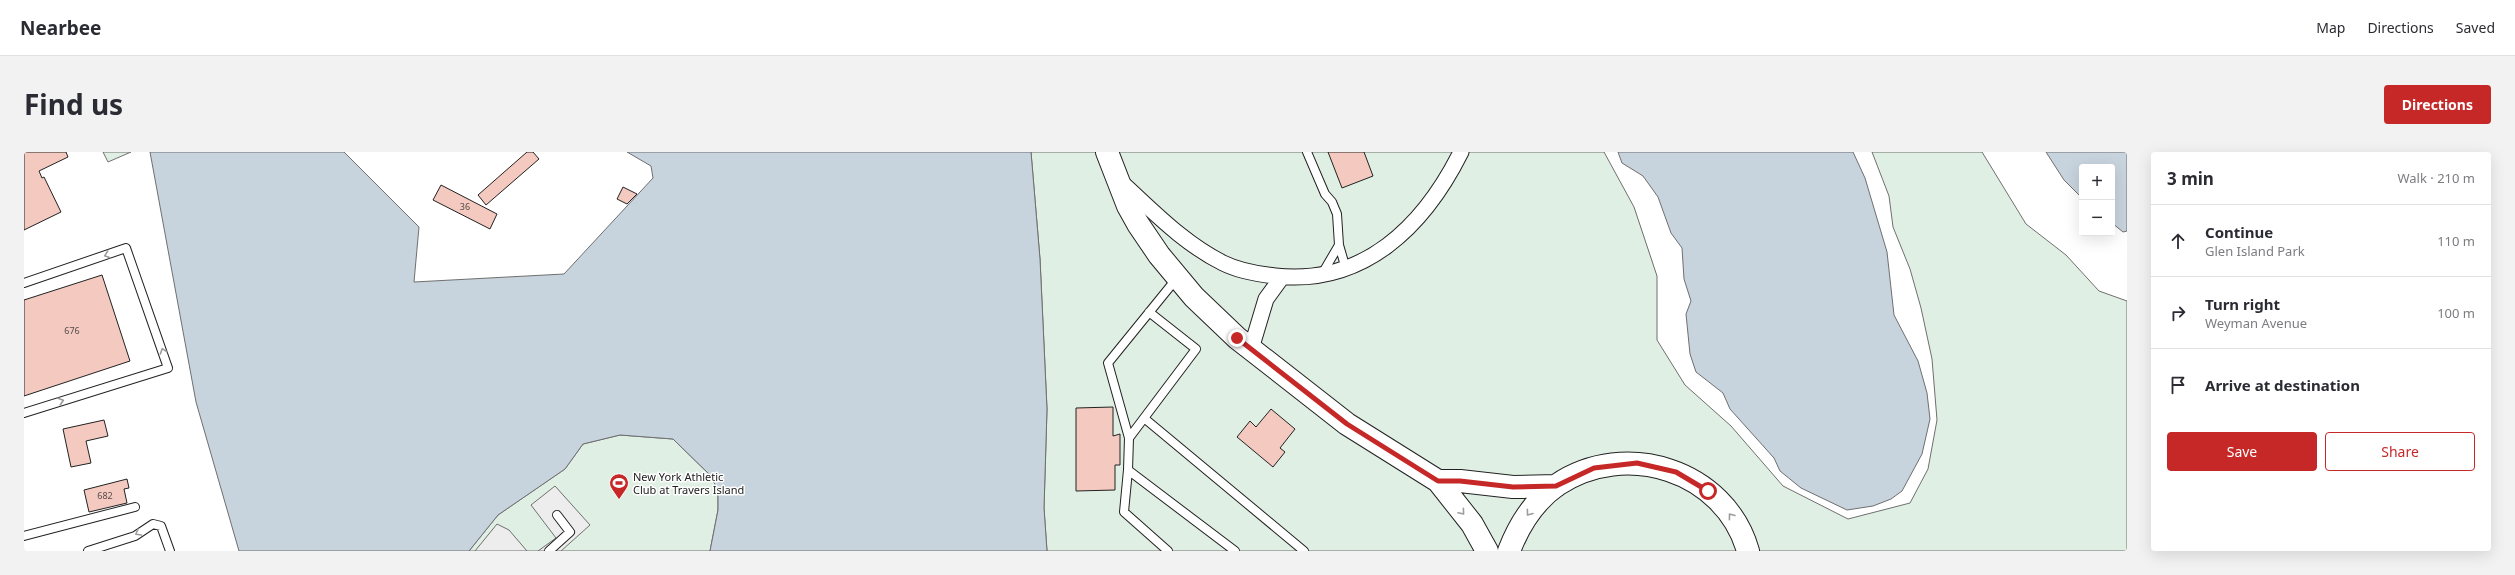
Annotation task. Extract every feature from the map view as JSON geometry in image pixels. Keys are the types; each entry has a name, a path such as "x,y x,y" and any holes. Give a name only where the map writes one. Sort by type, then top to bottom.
{"street":[{"path":"1107,152 1117,179 1135,218 1177,278 1252,349 1347,424 1438,481 1472,524 1487,551"},
{"path":"1117,179 1171,228 1214,258 1240,269 1282,277 1322,274 1346,269 1378,254 1410,227 1441,186 1460,152"},
{"path":"1252,349 1266,299 1282,277"},
{"path":"1509,551 1523,520 1536,504 1556,486 1576,474 1611,464 1637,463 1676,472 1697,482 1719,501 1736,523 1748,551"},
{"path":"1438,481 1460,481 1513,487 1556,486"}],"lane":[{"path":"1307,152 1325,194 1332,202 1337,214 1339,245 1346,269"},
{"path":"1322,274 1339,245"},
{"path":"24,283 126,248 168,368 24,413"},
{"path":"1168,551 1124,512 1129,438 1108,363 1177,278"},
{"path":"1129,438 1196,349 1149,312"},
{"path":"1144,418 1304,551"},
{"path":"1128,470 1235,551"},
{"path":"24,536 135,507"},
{"path":"549,551 570,532 557,516"},
{"path":"88,551 135,536 153,524 161,526 170,551"}],"green space":[{"path":"103,152 131,152 108,162"},
{"path":"1031,152 1604,152 1634,207 1657,276 1657,340 1685,385 1731,426 1783,486 1848,519 1910,503 1928,469 1937,420 1932,359 1921,308 1910,269 1893,227 1889,196 1872,152 1982,152 2026,224 2066,255 2099,291 2127,301 2127,551 1047,551 1044,508 1047,409 1040,259"},
{"name":"New York Athletic Club at Travers Island","path":"620,435 673,439 710,475 718,490 718,510 710,551 469,551 498,515 565,469 583,444"}],"shaded area":[{"path":"150,152 344,152 419,227 414,282 564,274 653,178 651,166 627,152 1031,152 1040,259 1047,409 1044,508 1047,551 710,551 718,510 718,490 710,475 673,439 620,435 583,444 565,469 498,515 469,551 239,551 196,402"},
{"path":"1618,152 1853,152 1865,178 1887,252 1894,315 1918,361 1927,393 1930,419 1922,454 1902,491 1891,499 1873,506 1847,510 1801,488 1780,471 1774,458 1730,409 1723,393 1696,372 1690,354 1686,314 1691,301 1684,279 1682,248 1671,233 1658,197 1643,176 1622,163"},
{"path":"2046,152 2127,152 2127,231 2123,232 2115,225 2115,164 2079,164 2079,195 2064,180"},
{"path":"555,486 590,525 561,551 538,551 556,538 531,505"},
{"path":"497,524 509,530 527,551 475,551"}],"building":[{"path":"24,152 66,152 68,157 39,171 42,178 44,177 61,212 24,230"},
{"path":"527,152 533,152 539,159 486,205 478,195"},
{"path":"1328,152 1364,152 1373,176 1342,188"},
{"path":"441,185 497,214 490,229 433,200"},
{"path":"623,187 637,194 627,204 617,199"},
{"path":"102,275 130,361 24,396 24,300"},
{"path":"1113,407 1113,436 1120,434 1120,465 1115,465 1115,490 1076,491 1076,408"},
{"path":"1271,409 1295,429 1280,448 1285,452 1273,467 1237,437 1250,421 1256,427"},
{"path":"104,420 108,436 86,441 91,463 71,467 63,429"},
{"path":"127,479 129,488 124,489 127,503 89,512 84,490"}],"place":[{"name":"New York Athletic Club at Travers Island","path":"619,500"}],"route":[{"path":"1237,338 1347,424 1438,481 1460,481 1513,487 1556,486 1576,474 1594,468 1611,464 1637,463 1656,466 1676,472 1697,482 1708,491"}]}
